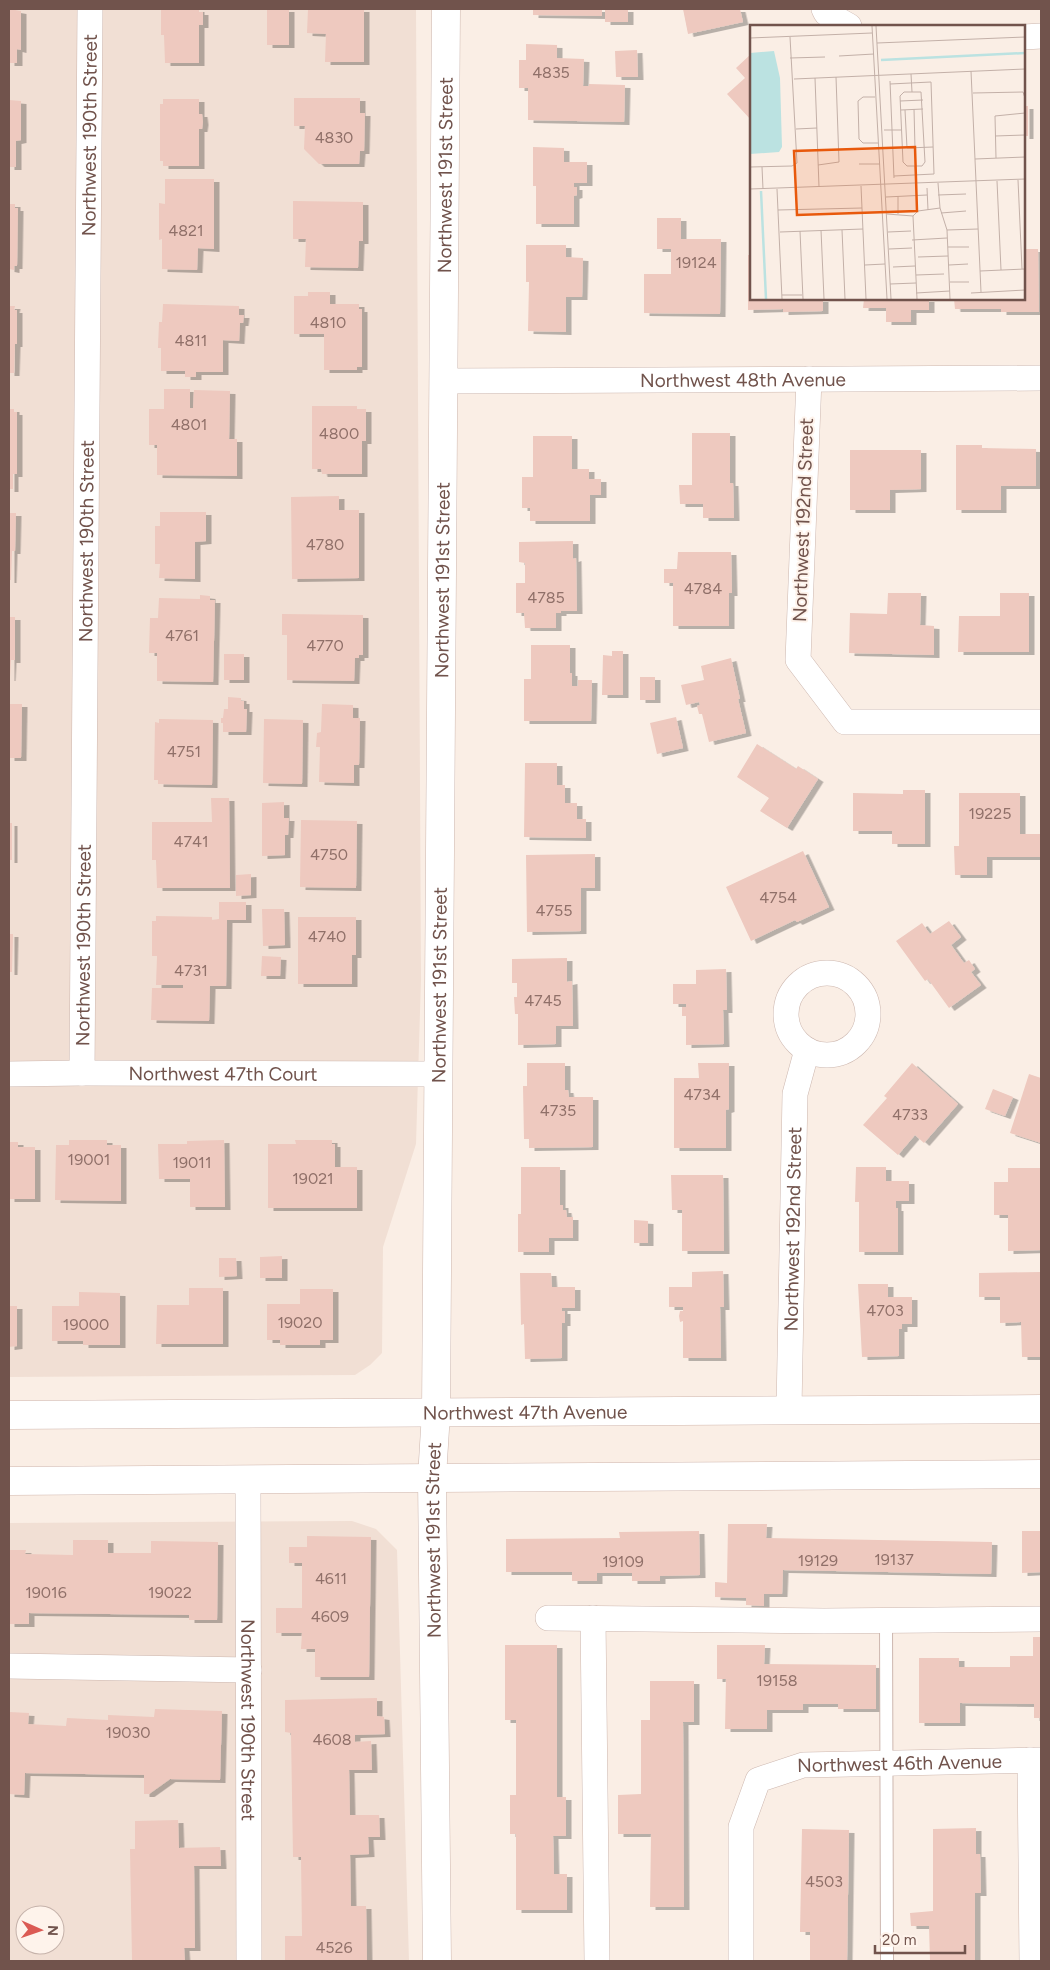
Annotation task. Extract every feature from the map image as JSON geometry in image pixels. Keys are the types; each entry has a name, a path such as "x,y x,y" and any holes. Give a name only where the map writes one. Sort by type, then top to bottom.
{"main road":[{"name":"Northwest 191st Street","path":"437,1961 432,1477 436,1413 446,9"},
{"name":"Northwest 47th Avenue","path":"9,1415 1041,1409"},
{"path":"9,1480 1041,1474"}],"street":[{"name":"Northwest 190th Street","path":"82,1073 90,9"},
{"path":"825,11 847,25"},
{"path":"1025,37 1041,36"},
{"name":"Northwest 48th Avenue","path":"444,381 1041,378"},
{"name":"Northwest 192nd Street","path":"809,379 798,660 845,722 1041,722"},
{"name":"Northwest 192nd Street","path":"789,1410 795,1094 807,1050"},
{"name":"Northwest 47th Court","path":"9,1074 437,1074"},
{"name":"Northwest 190th Street","path":"248,1480 249,1961"},
{"path":"548,1618 1041,1619"},
{"path":"594,1618 597,1961"},
{"path":"9,1666 249,1670"},
{"path":"1032,1961 1036,1842 1036,1760"},
{"name":"Northwest 46th Avenue","path":"741,1961 741,1827 758,1780 803,1764 1036,1760"}],"lane":[{"path":"886,1620 887,1961"}],"shaded area":[{"path":"9,9 416,9 421,979 416,1144 383,1247 382,1353 370,1365 355,1375 9,1377"},
{"path":"352,1521 376,1529 397,1550 409,1961 9,1961 9,1523"}],"building":[{"path":"9,9 21,11 21,50 17,49 17,63 9,63"},
{"path":"161,9 199,9 199,12 203,12 203,25 199,25 199,63 165,63 164,35 161,35"},
{"path":"267,9 289,9 289,45 267,45"},
{"path":"308,9 364,9 364,62 325,62 326,34 307,33"},
{"path":"533,9 602,9 602,16 533,15"},
{"path":"605,9 628,9 628,22 605,22"},
{"path":"683,9 740,9 743,22 688,34"},
{"path":"526,44 557,45 557,58 584,59 583,86 589,86 589,84 625,85 624,122 528,120 528,88 519,88 519,60 526,60"},
{"path":"637,50 638,77 616,77 615,51"},
{"path":"750,55 750,119 727,94 745,78 736,68"},
{"path":"294,98 360,98 360,113 365,113 364,151 360,151 359,164 319,164 304,149 305,126 294,126"},
{"path":"163,99 199,99 199,114 202,114 203,122 202,129 199,129 199,166 163,166 163,161 160,161 160,104 163,104"},
{"path":"9,100 21,101 21,140 16,141 16,167 9,167"},
{"path":"1025,106 1028,106 1028,136 1025,136"},
{"path":"533,147 564,148 564,162 587,162 587,183 574,183 574,187 577,187 577,195 574,196 574,224 536,224 536,186 533,186"},
{"path":"165,179 214,179 214,249 198,248 197,270 162,269 162,239 159,240 159,203 165,204"},
{"path":"293,201 363,202 363,241 359,241 358,268 305,267 306,239 293,239"},
{"path":"9,204 15,204 15,208 18,208 17,266 14,266 14,270 9,269"},
{"path":"657,218 681,218 681,239 721,239 720,314 644,313 644,274 671,274 671,249 657,249"},
{"path":"526,245 566,245 566,257 583,258 582,297 566,297 566,332 528,331 529,282 526,282"},
{"path":"1025,249 1038,249 1039,312 1001,312 1001,309 955,309 954,300 1025,300"},
{"path":"748,255 750,255 750,300 823,300 823,311 783,312 783,309 748,310"},
{"path":"308,292 330,292 330,304 359,304 359,309 362,309 362,367 357,367 357,370 324,370 324,334 294,334 294,296 308,296"},
{"path":"864,300 929,300 929,310 911,310 911,322 886,322 886,308 863,308"},
{"path":"163,304 239,306 239,315 244,315 243,323 240,323 239,341 223,340 223,372 196,372 196,377 185,377 185,371 161,371 161,348 158,348 159,322 162,322"},
{"path":"9,306 15,306 14,310 17,310 17,344 15,344 14,373 9,373"},
{"path":"164,389 190,389 190,408 193,408 194,390 230,391 229,439 237,439 237,476 157,475 157,445 149,445 149,409 164,409"},
{"path":"312,406 357,406 357,409 366,409 366,441 362,441 362,474 322,474 321,469 312,469"},
{"path":"9,409 14,409 14,412 17,412 17,474 13,474 13,489 9,489"},
{"path":"692,433 730,433 730,483 733,483 734,518 703,518 703,504 680,504 679,485 692,485"},
{"path":"533,436 572,436 572,469 589,469 589,479 601,479 601,495 590,495 590,521 530,521 530,508 522,508 522,477 533,477"},
{"path":"956,445 982,445 982,448 1036,449 1036,486 1001,486 1001,510 956,510"},
{"path":"850,450 921,450 921,489 890,490 890,510 850,510"},
{"path":"339,496 339,510 359,510 359,578 292,579 291,497"},
{"path":"160,512 206,512 206,541 195,542 195,579 159,578 160,564 155,564 155,526 160,526"},
{"path":"9,513 16,513 15,551 12,551 11,580 9,580"},
{"path":"573,541 573,559 576,558 577,611 561,611 561,613 556,613 556,628 525,628 524,613 516,613 516,583 525,583 525,563 519,562 519,542"},
{"path":"678,552 731,552 732,593 729,593 729,626 673,626 673,583 664,583 664,569 677,569"},
{"path":"888,593 921,593 920,625 934,626 934,655 849,653 850,613 887,614"},
{"path":"1000,593 1029,593 1029,652 958,652 959,616 1000,616"},
{"path":"200,595 210,596 210,600 215,600 213,682 157,681 157,653 149,653 150,618 158,618 159,598 200,599"},
{"path":"282,614 363,615 363,655 355,658 354,681 287,680 287,635 282,635"},
{"path":"9,617 15,617 15,660 11,660 10,678 9,678"},
{"path":"531,645 570,645 572,686 578,686 578,680 592,680 591,721 524,721 524,679 531,679"},
{"path":"612,651 623,651 623,695 602,695 603,655 612,656"},
{"path":"224,654 244,654 244,680 224,680"},
{"path":"731,658 746,733 709,742 702,714 699,714 697,706 700,705 699,702 686,705 681,685 704,680 701,666"},
{"path":"640,677 655,677 655,700 640,700"},
{"path":"228,697 241,698 241,701 244,701 244,709 247,709 246,732 223,732 221,718 223,718 224,709 228,709"},
{"path":"9,704 22,704 21,758 9,758"},
{"path":"322,704 353,705 353,718 360,718 359,765 354,765 354,783 319,782 320,747 316,747 317,733 321,732"},
{"path":"676,717 683,748 657,754 650,723"},
{"path":"159,719 213,720 212,785 158,784 158,780 154,780 155,722 159,723"},
{"path":"264,719 303,720 302,784 263,783"},
{"path":"757,744 796,769 798,766 818,779 787,828 760,811 769,798 737,777"},
{"path":"525,763 557,763 557,785 565,785 565,803 577,803 577,819 586,819 586,838 524,837"},
{"path":"903,790 925,790 925,844 892,844 892,831 853,831 853,793 903,794"},
{"path":"959,793 1020,793 1020,834 1041,834 1041,857 987,857 987,875 955,875 954,846 959,846"},
{"path":"211,798 229,798 230,888 157,888 156,860 152,860 152,822 212,822"},
{"path":"284,802 284,818 289,818 288,835 285,835 285,855 262,856 262,803"},
{"path":"301,820 357,821 356,888 300,887"},
{"path":"9,823 12,823 12,860 9,860"},
{"path":"803,851 829,907 797,922 795,920 751,941 726,887"},
{"path":"595,854 595,888 581,888 581,931 527,932 526,855"},
{"path":"251,874 251,895 236,896 236,875"},
{"path":"219,902 246,902 246,920 227,920 226,986 210,986 209,1021 151,1020 152,988 183,988 183,985 156,985 157,956 152,956 152,921 156,921 156,916 212,917 212,920 219,919"},
{"path":"262,909 284,909 285,945 263,946"},
{"path":"298,917 356,917 356,955 352,955 352,984 298,984"},
{"path":"949,921 961,937 951,945 964,963 969,960 975,969 971,972 981,985 949,1008 928,979 925,981 896,941 922,923 930,934"},
{"path":"9,934 13,934 12,972 9,972"},
{"path":"262,956 281,957 280,976 261,976"},
{"path":"567,958 567,982 572,981 573,1026 556,1026 556,1044 518,1045 518,1014 515,1014 514,997 517,997 517,983 512,983 512,959"},
{"path":"726,969 727,1010 723,1010 724,1044 686,1045 686,1016 682,1016 682,1007 686,1007 686,1004 673,1004 673,984 696,984 696,970"},
{"path":"527,1063 565,1063 565,1090 568,1090 569,1097 593,1097 593,1147 529,1148 529,1139 524,1139 523,1086 527,1086"},
{"path":"698,1063 729,1063 729,1109 726,1110 726,1148 674,1148 674,1078 699,1078"},
{"path":"912,1063 958,1104 924,1143 915,1135 898,1155 863,1125 887,1098 884,1096"},
{"path":"1029,1074 1041,1078 1041,1143 1010,1133"},
{"path":"993,1089 1013,1097 1005,1116 985,1109"},
{"path":"69,1140 107,1140 107,1145 121,1145 121,1201 55,1200 56,1145 69,1145"},
{"path":"224,1140 225,1207 190,1207 190,1179 159,1179 158,1144 187,1144 187,1141"},
{"path":"295,1140 332,1140 332,1144 335,1144 335,1167 357,1167 357,1208 268,1208 268,1144 296,1144"},
{"path":"9,1142 18,1142 18,1147 35,1147 35,1199 9,1199"},
{"path":"521,1167 560,1167 560,1205 563,1205 563,1210 566,1210 567,1217 573,1217 573,1238 549,1238 549,1252 518,1252 518,1214 521,1214"},
{"path":"856,1167 886,1167 886,1181 909,1181 909,1201 896,1201 896,1208 898,1208 898,1252 859,1252 859,1202 855,1202"},
{"path":"1008,1168 1041,1168 1041,1250 1008,1251 1008,1215 994,1215 994,1182 1008,1182"},
{"path":"671,1175 723,1175 724,1251 682,1251 682,1210 672,1210"},
{"path":"634,1220 648,1221 648,1243 634,1243"},
{"path":"282,1256 282,1278 260,1278 260,1257"},
{"path":"219,1258 236,1258 237,1276 219,1277"},
{"path":"723,1271 724,1307 720,1307 721,1358 683,1358 683,1321 680,1322 679,1316 680,1311 683,1311 683,1307 669,1307 669,1287 692,1287 692,1272"},
{"path":"1041,1272 1041,1357 1022,1357 1021,1322 1000,1323 1000,1297 979,1297 979,1273"},
{"path":"520,1273 551,1273 552,1287 575,1287 575,1308 562,1308 562,1311 565,1311 565,1323 562,1323 562,1358 525,1359 524,1324 521,1325"},
{"path":"858,1284 888,1284 888,1297 912,1297 912,1324 902,1324 902,1329 899,1329 899,1356 862,1357"},
{"path":"189,1288 223,1288 223,1344 156,1344 157,1305 189,1305"},
{"path":"300,1289 333,1289 333,1340 320,1340 320,1345 280,1345 280,1340 267,1340 267,1304 300,1304"},
{"path":"79,1292 120,1293 120,1345 83,1345 83,1341 52,1341 52,1306 79,1306"},
{"path":"9,1306 17,1306 17,1346 9,1347"},
{"path":"728,1524 767,1524 766,1538 992,1542 991,1574 783,1570 782,1594 764,1594 764,1606 746,1605 746,1598 715,1597 715,1582 727,1583"},
{"path":"699,1531 700,1575 660,1576 660,1581 632,1581 632,1573 597,1573 597,1581 572,1581 572,1572 506,1572 506,1539 620,1538 619,1532"},
{"path":"1022,1531 1041,1531 1041,1572 1022,1573"},
{"path":"307,1536 371,1537 369,1677 315,1677 315,1649 301,1649 302,1633 276,1633 276,1608 302,1608 302,1563 289,1563 289,1547 307,1547"},
{"path":"73,1540 108,1540 108,1553 151,1553 151,1541 218,1542 217,1620 189,1620 189,1615 29,1613 29,1624 9,1624 9,1550 26,1550 25,1554 73,1555"},
{"path":"1033,1637 1041,1637 1041,1718 1034,1718 1034,1704 960,1703 960,1723 919,1723 919,1658 959,1658 959,1667 1010,1667 1010,1656 1033,1656"},
{"path":"505,1645 557,1645 557,1797 566,1797 566,1836 553,1836 554,1874 567,1874 567,1910 516,1910 516,1834 510,1834 510,1795 516,1795 516,1720 505,1720"},
{"path":"717,1645 765,1645 764,1664 876,1665 876,1709 838,1709 838,1704 803,1704 803,1710 767,1710 767,1729 725,1729 726,1679 717,1679"},
{"path":"650,1681 694,1681 694,1722 683,1722 684,1907 650,1907 651,1834 618,1834 618,1795 641,1794 641,1720 650,1720"},
{"path":"377,1698 377,1716 384,1717 385,1734 355,1735 355,1742 371,1741 372,1770 349,1770 350,1815 379,1815 380,1837 368,1837 369,1854 350,1855 351,1906 366,1906 367,1961 285,1961 285,1936 302,1936 301,1857 293,1857 291,1733 285,1732 285,1700"},
{"path":"155,1709 222,1711 220,1780 170,1779 149,1794 144,1794 144,1775 25,1773 24,1795 9,1794 9,1712 29,1713 28,1724 66,1726 67,1718 108,1720 108,1715 154,1717"},
{"path":"178,1820 179,1848 220,1847 221,1866 194,1866 195,1948 184,1948 185,1961 132,1961 130,1849 135,1849 135,1821"},
{"path":"976,1828 976,1854 980,1854 981,1893 975,1893 975,1961 930,1961 929,1926 911,1926 910,1913 933,1911 933,1829"},
{"path":"802,1829 849,1830 847,1961 810,1961 810,1932 800,1932"}]}
